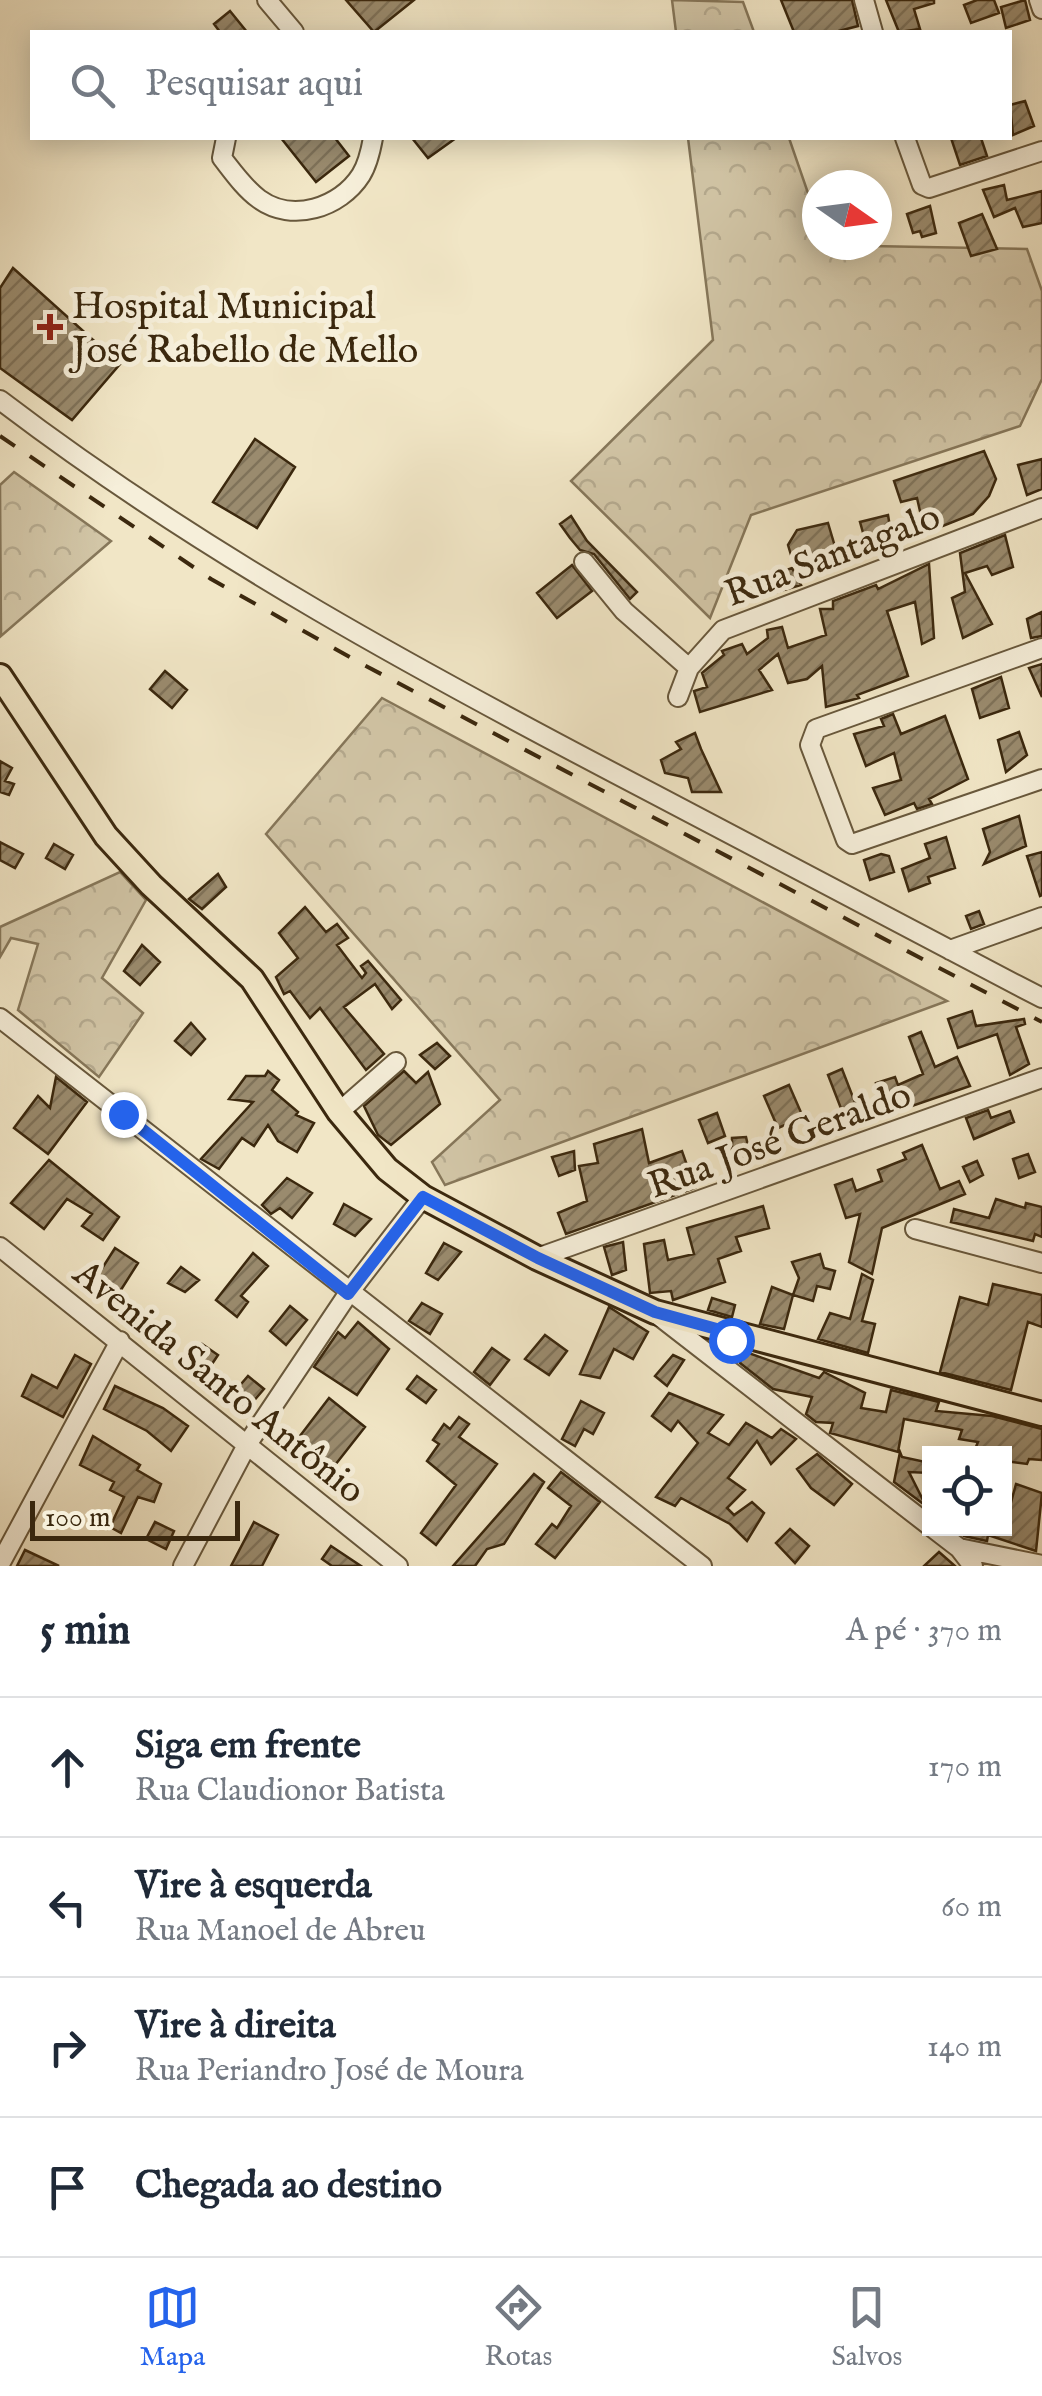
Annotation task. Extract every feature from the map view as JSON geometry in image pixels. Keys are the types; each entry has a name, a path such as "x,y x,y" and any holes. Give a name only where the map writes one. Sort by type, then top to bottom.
{"main road":[{"path":"0,676 106,836 151,885 252,979 339,1112 387,1169 423,1197 538,1258 655,1312 1042,1414"}],"street":[{"path":"267,0 292,30"},
{"path":"864,0 873,30"},
{"path":"1039,0 1042,9"},
{"path":"226,140 222,158 248,189 266,203 304,211 326,206 362,174 373,140"},
{"path":"906,140 922,184 939,188 1042,151"},
{"path":"0,400 101,474 240,564 424,674 1042,998"},
{"name":"Rua Santagalo","path":"678,698 689,668 723,630 1042,508"},
{"path":"584,562 624,611 689,668"},
{"path":"1042,648 812,734 814,757 846,840 858,845 1042,779"},
{"path":"950,950 1042,917"},
{"path":"0,1018 348,1294 702,1566"},
{"path":"339,1112 396,1062"},
{"name":"Rua José Geraldo","path":"538,1258 1042,1078"},
{"path":"183,1566 248,1443 348,1294 423,1197"},
{"path":"915,1228 1042,1263"},
{"name":"Avenida Santo Antônio","path":"0,1247 396,1565"},
{"path":"655,1312 922,1519"},
{"path":"732,1372 722,1356 723,1347 742,1336"},
{"path":"0,1564 120,1342"},
{"path":"944,1536 960,1548 973,1566"},
{"path":"960,1548 1042,1565"}],"green space":[{"path":"672,0 743,2 753,30 676,30"},
{"path":"688,140 790,140 802,176 802,260 892,260 892,246 1027,249 1042,291 1042,379 1020,426 751,515 710,618 571,481 713,340"},
{"path":"14,472 111,541 1,636 0,485"},
{"path":"382,698 947,1001 445,1185 432,1162 500,1100 266,834"},
{"path":"120,872 146,900 102,978 143,1013 99,1077 18,1010 38,944 11,938 0,957 0,927"}],"building":[{"path":"346,0 414,0 376,30"},
{"path":"781,0 852,0 858,26 843,30 793,30"},
{"path":"886,0 934,0 914,9 920,29 898,30"},
{"path":"994,0 999,13 971,23 964,5"},
{"path":"1025,0 1030,20 1006,28 1001,7"},
{"path":"230,11 245,30 218,30 214,24"},
{"path":"1025,101 1034,126 1013,135 1012,104"},
{"path":"283,140 337,140 349,156 316,182"},
{"path":"414,140 453,140 428,158"},
{"path":"952,140 982,140 987,156 960,165"},
{"path":"1004,185 1007,200 1042,191 1042,223 1023,227 1015,208 994,217 983,190"},
{"path":"930,206 936,233 922,237 920,231 913,233 907,214"},
{"path":"982,214 997,249 971,256 959,223"},
{"path":"13,268 120,364 72,420 0,368 0,288"},
{"path":"255,439 295,467 257,528 213,502"},
{"path":"984,451 996,479 989,496 973,514 925,533 917,498 901,502 894,481"},
{"path":"1042,459 1042,489 1027,495 1018,465"},
{"path":"888,515 893,545 869,554 860,522"},
{"path":"571,516 587,541 637,592 630,599 594,554 580,550 560,524"},
{"path":"828,523 836,550 794,565 788,545 797,530"},
{"path":"1005,535 1013,567 992,575 987,566 965,573 992,624 963,638 952,598 965,592 960,553"},
{"path":"929,564 934,638 922,644 915,602 887,611 908,676 857,695 859,698 826,707 822,666 807,679 788,683 778,654 759,670 772,690 700,712 694,691 707,687 702,673 724,655 722,651 742,644 747,654 768,638 767,630 782,627 788,648 826,635 820,609 833,609 833,601 876,585 878,589"},
{"path":"572,565 592,591 557,618 537,593"},
{"path":"792,568 801,585 777,592 772,575"},
{"path":"1042,612 1042,636 1031,638 1027,619"},
{"path":"1042,664 1042,697 1029,668"},
{"path":"165,671 187,690 172,708 150,689"},
{"path":"1001,677 1009,708 980,718 972,689"},
{"path":"893,714 901,734 945,716 968,779 929,799 932,804 917,809 914,803 885,815 873,788 901,780 894,753 866,766 854,734 884,726 881,719"},
{"path":"1019,732 1027,755 1006,772 998,740"},
{"path":"695,733 721,792 692,792 688,778 665,773 661,760 681,749 676,742"},
{"path":"0,761 12,768 5,781 14,784 9,795 0,792"},
{"path":"1019,816 1026,846 984,864 990,852 983,829"},
{"path":"946,837 955,868 928,877 930,883 909,891 902,869 930,858 925,844"},
{"path":"0,842 23,854 15,868 0,860"},
{"path":"54,844 73,855 65,869 46,858"},
{"path":"1042,852 1042,895 1040,896 1027,856"},
{"path":"881,854 889,856 894,872 870,880 864,860"},
{"path":"218,874 226,887 202,909 189,899"},
{"path":"305,907 326,932 337,924 348,938 337,945 362,978 366,973 361,966 368,961 401,1000 392,1009 375,984 344,1007 384,1054 366,1070 320,1008 310,1018 290,991 284,994 276,977 298,958 279,933"},
{"path":"979,911 984,924 971,929 966,916"},
{"path":"142,945 160,962 140,985 124,971"},
{"path":"972,1011 976,1026 1024,1019 1025,1024 1016,1027 1029,1064 1010,1075 997,1034 958,1048 948,1019"},
{"path":"191,1023 205,1039 191,1055 175,1041"},
{"path":"921,1032 935,1067 957,1057 970,1086 886,1115 876,1083 895,1077 898,1085 923,1074 909,1037"},
{"path":"437,1043 450,1056 435,1069 420,1055"},
{"path":"842,1069 856,1105 842,1111 828,1075"},
{"path":"268,1071 279,1080 272,1090 298,1112 296,1115 314,1123 297,1152 278,1141 268,1125 254,1146 242,1138 219,1169 201,1159 253,1102 229,1099 246,1076 265,1076"},
{"path":"404,1071 416,1083 428,1072 440,1104 391,1145 378,1135 364,1106"},
{"path":"56,1077 87,1102 48,1154 14,1128 38,1096 50,1108"},
{"path":"789,1085 803,1117 778,1128 764,1096"},
{"path":"988,1110 991,1118 1010,1111 1014,1122 974,1139 966,1118"},
{"path":"717,1113 725,1136 708,1143 699,1120"},
{"path":"642,1129 649,1163 682,1151 695,1188 566,1234 558,1213 587,1201 579,1166 598,1163 594,1144"},
{"path":"746,1137 751,1159 732,1159 732,1138"},
{"path":"922,1145 940,1189 959,1181 965,1194 882,1228 872,1274 849,1262 860,1214 846,1218 835,1185 852,1179 856,1191 882,1181 878,1170 906,1159 903,1153"},
{"path":"574,1151 575,1170 559,1176 552,1157"},
{"path":"1028,1154 1035,1172 1019,1178 1013,1159"},
{"path":"49,1160 119,1217 103,1240 82,1226 92,1214 67,1199 44,1229 11,1203"},
{"path":"977,1161 983,1175 970,1182 963,1167"},
{"path":"287,1178 312,1193 292,1218 280,1208 271,1214 262,1205"},
{"path":"996,1199 1025,1208 1026,1203 1042,1207 1042,1237 1035,1234 1033,1241 951,1222 954,1209 989,1218"},
{"path":"344,1204 371,1219 355,1236 334,1224"},
{"path":"763,1206 769,1228 736,1237 741,1251 718,1259 725,1282 673,1300 671,1291 650,1293 644,1244 664,1240 668,1260 694,1254 687,1228"},
{"path":"623,1242 626,1270 612,1275 604,1247"},
{"path":"444,1243 461,1252 438,1280 426,1273"},
{"path":"115,1248 138,1263 119,1293 96,1278"},
{"path":"253,1253 268,1266 241,1296 248,1302 237,1317 216,1300"},
{"path":"820,1254 824,1268 835,1271 830,1289 817,1286 813,1301 793,1295 799,1278 792,1262"},
{"path":"181,1267 199,1280 185,1292 168,1283"},
{"path":"862,1274 873,1280 862,1321 875,1324 868,1353 818,1339 830,1313 850,1319"},
{"path":"993,1284 1042,1295 1042,1327 1028,1322 1011,1390 940,1372 960,1297 988,1305"},
{"path":"772,1287 793,1295 784,1329 760,1324"},
{"path":"712,1298 735,1305 732,1317 708,1310"},
{"path":"422,1303 442,1314 430,1334 409,1321"},
{"path":"290,1306 307,1320 286,1345 270,1331"},
{"path":"609,1307 648,1332 633,1359 614,1349 600,1378 580,1374"},
{"path":"358,1322 389,1349 357,1395 314,1367 338,1332 345,1338"},
{"path":"545,1335 567,1351 549,1375 525,1359"},
{"path":"202,1344 218,1355 204,1376 188,1365"},
{"path":"492,1348 509,1360 490,1385 474,1372"},
{"path":"743,1351 819,1378 824,1372 865,1393 861,1408 886,1412 891,1390 939,1402 936,1411 992,1416 1042,1429 1042,1460 1012,1462 1012,1446 976,1446 978,1442 959,1439 962,1430 904,1419 898,1452 830,1433 833,1423 816,1422 806,1414 812,1397 773,1389 740,1363"},
{"path":"75,1355 91,1364 63,1417 22,1396 32,1375 57,1388"},
{"path":"673,1355 684,1360 667,1386 655,1376"},
{"path":"248,1376 264,1389 245,1411 229,1398"},
{"path":"417,1376 436,1390 426,1403 407,1389"},
{"path":"115,1386 163,1408 188,1426 171,1451 147,1431 104,1409"},
{"path":"669,1393 723,1415 708,1433 729,1445 746,1423 772,1438 781,1429 796,1439 771,1464 757,1441 728,1478 745,1490 727,1508 734,1515 752,1502 764,1513 747,1541 730,1524 681,1498 675,1506 656,1497 698,1443 678,1421 671,1431 652,1416"},
{"path":"329,1398 365,1427 328,1474 293,1445"},
{"path":"581,1401 604,1413 593,1434 584,1429 575,1446 562,1439"},
{"path":"459,1417 469,1424 459,1437 497,1464 436,1545 421,1533 456,1485 427,1461 439,1444 433,1440 444,1424 450,1429"},
{"path":"93,1436 140,1465 137,1470 161,1484 154,1502 138,1497 121,1533 110,1527 124,1497 110,1490 114,1482 80,1465"},
{"path":"900,1452 902,1457 922,1461 922,1473 909,1472 922,1503 894,1482"},
{"path":"817,1454 852,1484 834,1505 811,1488 797,1469"},
{"path":"561,1472 600,1502 555,1558 536,1544 552,1524 557,1528 571,1506 548,1488"},
{"path":"534,1474 544,1482 504,1544 487,1549 475,1566 453,1566"},
{"path":"1016,1484 1042,1493 1036,1551 991,1536 1012,1536"},
{"path":"155,1522 174,1531 166,1549 146,1539"},
{"path":"254,1522 278,1535 262,1566 231,1566"},
{"path":"790,1529 809,1546 795,1563 776,1543"},
{"path":"331,1546 361,1566 332,1566 322,1559"},
{"path":"25,1550 59,1566 17,1566"},
{"path":"939,1552 955,1566 924,1566"}],"railway":[{"path":"0,436 211,579 364,665 1042,1022"}],"place":[{"name":"Hospital Municipal José Rabello de Mello","path":"50,327"}],"route":[{"path":"123,1114 348,1294 423,1197 538,1258 655,1312 742,1336 731,1340"}]}
